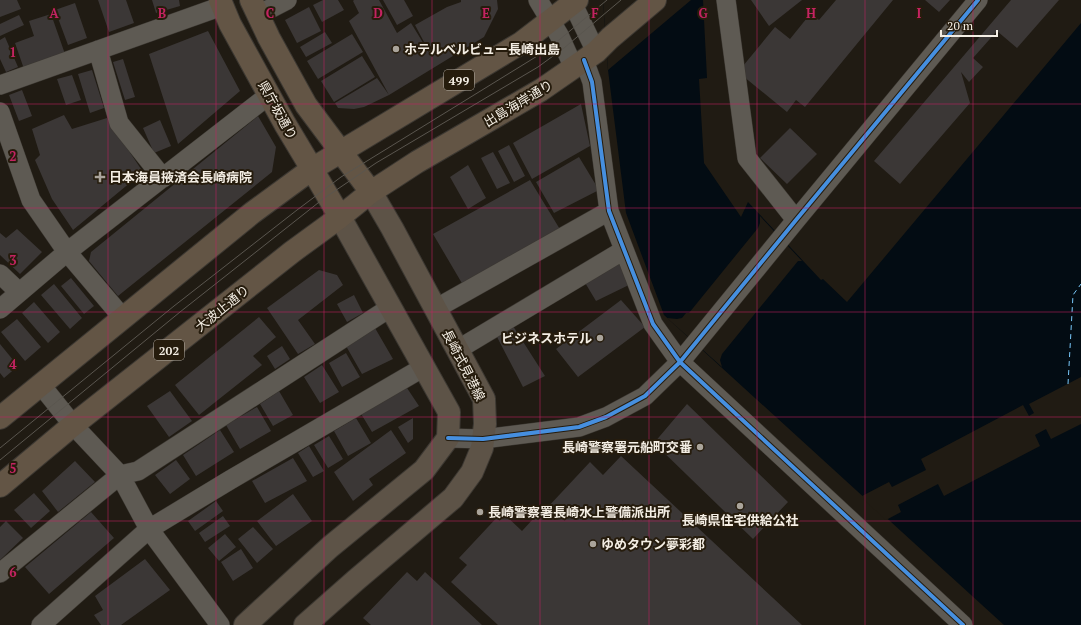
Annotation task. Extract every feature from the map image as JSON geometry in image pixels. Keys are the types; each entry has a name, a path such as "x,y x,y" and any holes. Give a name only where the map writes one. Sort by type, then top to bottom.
{"highway":[{"name":"出島海岸通り","path":"371,192 417,162 540,90 590,56 655,0"},
{"name":"499","path":"341,151 522,43 573,1"},
{"name":"県庁坂通り","path":"221,3 230,24 285,124 340,217"},
{"name":"県庁坂通り","path":"255,7 272,44 306,105 371,192"},
{"path":"0,418 252,213 312,169 341,151"},
{"name":"大波止通り","path":"0,486 73,425 292,252 371,192"}],"main road":[{"name":"長崎式見港線","path":"305,625 350,584 453,498 472,472 482,448 485,424 484,399 371,192"},
{"path":"245,625 330,547 424,470 448,438 449,412 340,217"}],"street":[{"path":"255,7 287,0"},
{"path":"538,0 550,20 590,56"},
{"path":"726,0 747,158 790,226"},
{"path":"448,438 483,439 579,426 606,417 645,396 680,362 790,226 978,0"},
{"path":"573,1 590,56 609,211 653,324 680,362 963,625"},
{"path":"0,85 98,50 221,3"},
{"path":"98,50 119,123 163,178"},
{"path":"0,309 67,252 269,95"},
{"path":"0,112 31,200 67,252 123,318"},
{"path":"436,309 609,211"},
{"path":"457,350 624,250"},
{"path":"0,274 19,292"},
{"path":"0,573 120,475 138,471 391,307"},
{"path":"41,625 149,529 424,367"},
{"path":"41,385 73,425 120,475 149,529 220,625"}],"shaded area":[{"path":"603,0 703,0 707,78 699,79 704,163 741,217 748,202 821,280 823,279 847,302 1081,23 1081,625 1004,625 664,315 626,213 608,70"}],"pier":[{"path":"603,0 691,0 608,70"},
{"path":"760,216 802,261 798,261 722,354 720,360 722,367 667,318 682,318 686,313 689,313 758,228"},
{"path":"1081,377 1081,424 1051,439 1046,429 1035,435 1040,446 944,496 938,484 898,505 901,512 886,520 864,500 862,496 889,482 892,487 926,470 921,459 1023,405 1029,416 1034,413 1029,404"}],"building":[{"path":"0,0 17,0 21,9 0,17"},
{"path":"98,0 126,0 134,23 109,32"},
{"path":"152,0 179,0 180,6 156,13"},
{"path":"323,0 338,0 344,10 322,22 313,5"},
{"path":"379,0 397,33 411,23 433,59 415,25 447,7 461,2 461,0 497,0 498,9 484,37 389,95 349,21 359,13 353,1"},
{"path":"383,0 404,0 413,16 397,25"},
{"path":"751,0 802,0 769,26"},
{"path":"836,0 893,0 805,107 796,100 787,112 738,72 775,27 790,39 811,13 819,20"},
{"path":"925,0 950,0 939,12"},
{"path":"1011,0 1059,0 1017,48 997,31 973,58 983,67 969,82 961,72 970,103 900,184 874,161"},
{"path":"75,3 87,38 68,45 55,10"},
{"path":"309,7 321,31 297,43 285,20"},
{"path":"51,14 65,54 24,69 15,43 34,36 29,21"},
{"path":"19,15 24,25 0,36 0,24"},
{"path":"208,31 240,91 178,144 149,54"},
{"path":"325,32 332,43 306,57 300,47"},
{"path":"352,34 363,52 318,79 307,61"},
{"path":"5,37 18,67 6,72 0,59 0,40"},
{"path":"362,56 375,77 334,102 321,81"},
{"path":"123,59 135,97 125,100 113,62"},
{"path":"92,70 104,108 90,113 78,74"},
{"path":"72,75 81,100 66,105 57,79"},
{"path":"377,78 389,95 364,107 354,109 338,108 335,103"},
{"path":"22,90 32,116 19,121 9,95"},
{"path":"581,104 590,146 532,179 513,143"},
{"path":"64,115 72,129 107,118 143,172 73,230 52,199 35,160 40,155 32,129"},
{"path":"258,116 276,147 272,172 118,296 89,261 91,252"},
{"path":"160,120 171,146 154,153 143,128"},
{"path":"790,128 817,154 787,184 760,158"},
{"path":"509,145 525,176 514,182 498,151"},
{"path":"493,152 510,183 497,189 481,158"},
{"path":"579,157 599,190 554,213 536,182"},
{"path":"468,165 486,198 468,209 450,177"},
{"path":"530,180 561,231 463,285 433,234"},
{"path":"17,229 42,252 20,274 0,255 0,233 6,238"},
{"path":"624,260 633,283 596,301 584,281"},
{"path":"319,270 337,275 343,285 298,320 315,344 298,354 267,308"},
{"path":"71,278 94,306 84,314 61,286"},
{"path":"54,284 82,318 70,329 41,295"},
{"path":"354,295 363,313 347,322 337,304"},
{"name":"ビジネスホテル","path":"621,300 645,327 578,377 556,349"},
{"path":"34,302 60,332 48,343 22,313"},
{"path":"259,317 276,337 253,356 262,365 199,415 175,385"},
{"path":"17,319 41,347 25,361 1,332"},
{"path":"513,326 545,376 523,387 496,335"},
{"path":"375,328 393,359 362,374 346,346"},
{"path":"0,344 18,366 4,378 0,373"},
{"path":"282,346 290,359 275,369 267,356"},
{"path":"346,353 360,377 342,387 329,363"},
{"path":"322,365 339,392 320,403 304,377"},
{"path":"405,385 419,406 372,432 360,412"},
{"path":"170,391 192,421 169,437 147,406"},
{"path":"279,391 293,415 273,426 260,404"},
{"path":"687,404 788,502 753,539 654,443"},
{"path":"257,407 271,431 240,449 226,425"},
{"path":"356,418 371,443 348,456 334,431"},
{"path":"413,418 413,439 408,443 398,427"},
{"path":"220,430 234,452 196,476 183,455"},
{"path":"391,430 406,453 369,479 373,485 353,501 334,472"},
{"path":"329,436 343,459 328,468 314,445"},
{"path":"309,446 324,471 313,477 298,453"},
{"name":"ゆめタウン夢彩都","path":"621,456 802,625 498,625 451,582 467,565 459,558 502,512 522,531 545,506 547,508 590,462 603,475"},
{"path":"293,458 307,481 265,503 252,481"},
{"path":"176,460 190,479 170,494 155,475"},
{"path":"75,461 95,482 58,512 42,491"},
{"path":"34,493 50,511 31,528 14,510"},
{"path":"293,494 312,521 276,546 257,521"},
{"path":"216,501 223,511 195,531 188,521"},
{"path":"91,512 114,538 49,594 25,567"},
{"path":"223,516 230,526 205,542 199,533"},
{"path":"6,521 23,538 0,560 0,527"},
{"path":"253,527 273,549 257,563 238,539"},
{"path":"225,534 236,547 219,561 208,548"},
{"path":"241,549 253,568 233,581 221,562"},
{"path":"145,559 170,590 121,625 101,625 94,615 103,610 95,596"},
{"path":"407,572 417,581 425,572 482,625 371,625 363,618"}],"ferry route":[{"path":"1068,384 1073,295 1081,284"}],"tram line":[{"path":"0,448 174,306 341,177 547,50 607,0"},
{"path":"0,460 180,312 323,199 376,163 538,67 564,48 621,0"}],"cycle path":[{"path":"448,438 483,439 579,427 606,417 645,396 680,362 978,0"},
{"path":"584,60 592,82 609,211 653,324 680,362 963,625"}],"place":[{"name":"ホテルベルビュー長崎出島","path":"396,49"},
{"name":"日本海員掖済会長崎病院","path":"100,177"},
{"name":"ビジネスホテル","path":"600,338"},
{"name":"長崎警察署元船町交番","path":"700,447"},
{"name":"長崎県住宅供給公社","path":"740,506"},
{"name":"長崎警察署長崎水上警備派出所","path":"480,512"},
{"name":"ゆめタウン夢彩都","path":"593,544"}]}
